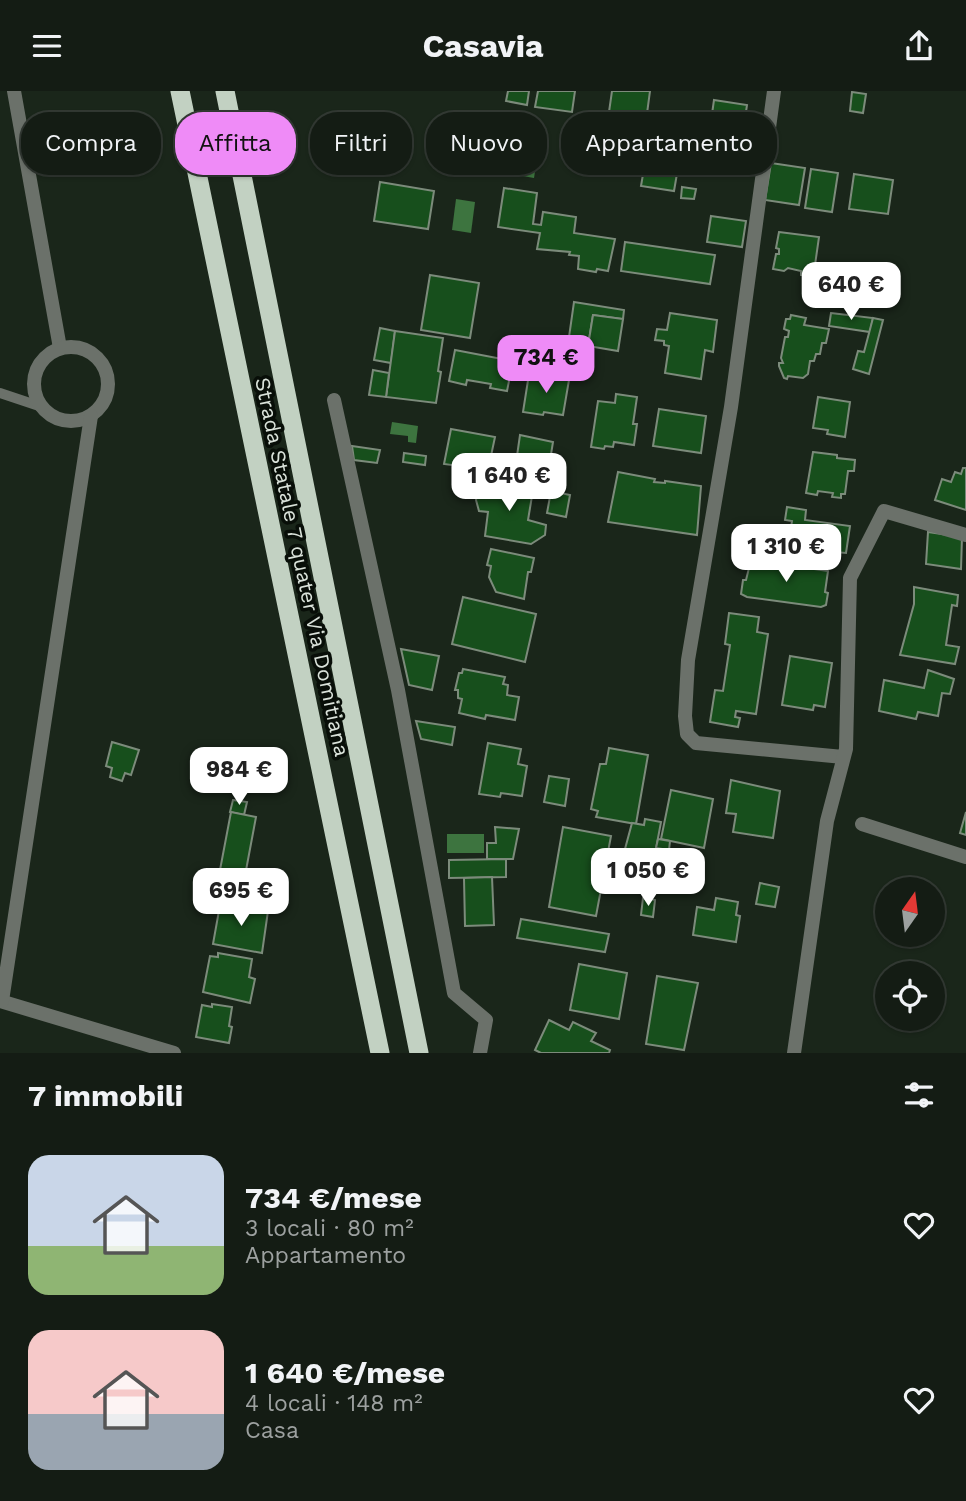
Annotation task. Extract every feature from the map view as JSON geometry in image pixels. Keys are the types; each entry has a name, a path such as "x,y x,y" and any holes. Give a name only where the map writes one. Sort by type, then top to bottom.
{"highway":[{"name":"Strada Statale 7 quater Via Domitiana","path":"180,91 380,1053"},
{"name":"Strada Statale 7 quater Via Domitiana","path":"225,91 419,1053"}],"street":[{"path":"14,91 60,348"},
{"path":"774,91 731,407 688,660 685,716 687,734 696,743 843,757"},
{"path":"72,346 94,354 102,363 109,386 100,408 91,416 70,421 60,419 42,407 36,397 35,373 49,354 60,348 72,346"},
{"path":"334,400 398,691 454,993 486,1020 480,1053"},
{"path":"91,416 1,1001 174,1053"},
{"path":"794,1053 827,821 846,749 849,578 884,511 966,535"},
{"path":"862,824 966,857"}],"lane":[{"path":"0,393 42,407"}],"shaded area":[{"path":"456,199 475,202 471,233 452,230"},
{"path":"392,422 418,426 416,443 408,442 408,436 390,434"},
{"path":"447,834 484,834 484,853 447,853"}],"building":[{"path":"508,91 529,91 527,105 506,101"},
{"path":"538,91 575,91 572,112 535,107"},
{"path":"612,91 650,91 647,112 609,112"},
{"path":"852,92 866,94 863,113 850,111"},
{"path":"714,100 747,105 746,112 712,112"},
{"path":"777,164 805,168 799,205 765,200 769,175 777,175"},
{"path":"811,169 838,173 832,212 805,208"},
{"path":"854,174 893,180 888,214 849,209"},
{"path":"643,175 677,175 674,191 641,186"},
{"path":"380,182 434,191 428,229 374,221"},
{"path":"682,187 696,189 694,199 681,198"},
{"path":"504,188 537,193 533,224 541,225 543,212 576,217 574,233 615,239 608,271 578,269 579,256 569,255 570,252 537,249 540,233 498,227"},
{"path":"711,216 746,221 742,247 707,242"},
{"path":"779,232 819,237 814,272 801,275 801,271 788,268 784,271 773,269 776,254 779,254 779,249 776,248"},
{"path":"625,242 715,255 710,284 621,271"},
{"path":"430,275 479,283 470,338 421,330"},
{"path":"574,302 624,310 623,319 593,315 588,346 568,344"},
{"path":"670,313 717,320 713,352 705,350 701,379 665,373 669,346 664,345 664,341 655,340 657,329 667,330"},
{"path":"831,313 873,318 870,332 829,326"},
{"path":"593,315 623,319 618,351 588,346"},
{"path":"791,315 806,318 804,325 829,329 826,343 822,343 820,354 816,354 814,361 810,361 808,374 803,378 784,378 779,366 779,363 783,363 781,358 785,337 788,337 789,331 784,329 786,319 790,319"},
{"path":"873,318 883,320 869,374 853,369 858,351 864,352"},
{"path":"380,328 395,331 391,363 374,360"},
{"path":"395,331 443,338 436,403 386,397"},
{"path":"455,350 513,361 507,391 490,388 491,384 467,380 466,385 449,381"},
{"path":"373,370 389,373 386,397 369,395"},
{"path":"529,374 569,380 563,415 523,412"},
{"path":"616,394 637,397 633,424 637,424 634,445 614,442 613,447 605,446 604,449 591,447 598,401 615,403"},
{"path":"818,397 850,402 845,437 827,434 828,430 813,428"},
{"path":"659,409 706,416 701,453 653,446"},
{"path":"451,429 495,437 488,470 444,464"},
{"path":"520,435 553,442 547,479 536,477 535,481 525,479 526,475 509,472 512,455 517,456"},
{"path":"352,446 380,450 377,463 354,460"},
{"path":"813,452 855,460 854,471 848,471 845,494 841,494 841,498 832,497 833,493 806,493"},
{"path":"404,453 426,456 425,465 403,462"},
{"path":"963,468 966,468 966,510 935,500 942,479 951,482 955,472 961,474"},
{"path":"618,472 655,479 654,482 701,486 697,535 608,522"},
{"path":"480,482 533,490 528,520 546,525 545,535 531,544 485,536 488,512 479,511 476,500"},
{"path":"551,491 570,495 566,517 547,513"},
{"path":"787,507 806,510 805,520 850,526 846,553 788,548 792,521 785,520"},
{"path":"928,532 962,537 961,569 926,564"},
{"path":"491,549 534,558 531,572 528,572 524,599 496,592 489,577 491,566 487,565"},
{"path":"751,560 828,571 826,605 821,607 741,594"},
{"path":"914,587 958,595 957,606 952,605 946,645 959,647 955,664 900,655 914,604"},
{"path":"463,597 536,614 525,662 452,644"},
{"path":"729,613 759,617 757,632 768,634 756,714 736,711 735,717 740,718 738,727 710,722 715,690 723,691 730,645 725,644"},
{"path":"401,649 439,656 432,690 409,685"},
{"path":"790,656 832,663 825,707 814,705 813,710 782,705"},
{"path":"463,669 505,677 503,684 508,685 507,695 519,697 515,720 486,715 485,719 459,713 462,699 458,698 458,690 455,690 459,673 462,673"},
{"path":"928,670 954,679 950,694 942,693 938,716 918,712 916,719 879,711 884,680 924,688"},
{"path":"416,721 455,727 452,745 421,739"},
{"path":"112,742 139,750 131,775 125,773 122,781 110,777 112,768 106,766"},
{"path":"488,743 521,749 518,764 527,766 522,796 479,794"},
{"path":"609,748 648,755 636,824 596,817 598,811 591,809 600,764 606,764"},
{"path":"549,776 569,779 565,806 544,802"},
{"path":"731,780 780,791 773,838 733,832 736,814 726,813"},
{"path":"671,790 713,799 704,848 661,839"},
{"path":"233,800 247,802 244,815 230,812"},
{"path":"231,812 256,817 241,897 216,891"},
{"path":"966,812 966,835 960,833"},
{"path":"645,819 661,822 655,854 625,849 632,823 644,825"},
{"path":"495,827 519,829 513,859 487,859 487,843 496,843"},
{"path":"563,827 611,836 596,916 549,907"},
{"path":"658,839 670,841 669,850 656,848"},
{"path":"506,859 506,877 449,878 449,860"},
{"path":"492,877 494,925 465,926 464,878"},
{"path":"760,883 779,887 775,907 756,904"},
{"path":"244,895 257,898 255,909 242,906"},
{"path":"643,898 655,900 653,917 641,915"},
{"path":"716,898 738,902 736,915 740,916 736,942 693,935 697,907 714,910"},
{"path":"233,904 268,911 262,953 213,944 220,905 232,908"},
{"path":"521,919 609,934 605,952 517,938"},
{"path":"218,953 252,959 249,977 255,979 250,1003 203,992 210,956 218,957"},
{"path":"579,964 627,973 619,1019 570,1010"},
{"path":"657,976 698,983 684,1050 646,1044"},
{"path":"212,1004 232,1007 229,1043 196,1037 202,1005 212,1007"},
{"path":"549,1020 569,1030 573,1022 596,1033 591,1041 610,1050 609,1053 541,1053 535,1050"}]}
